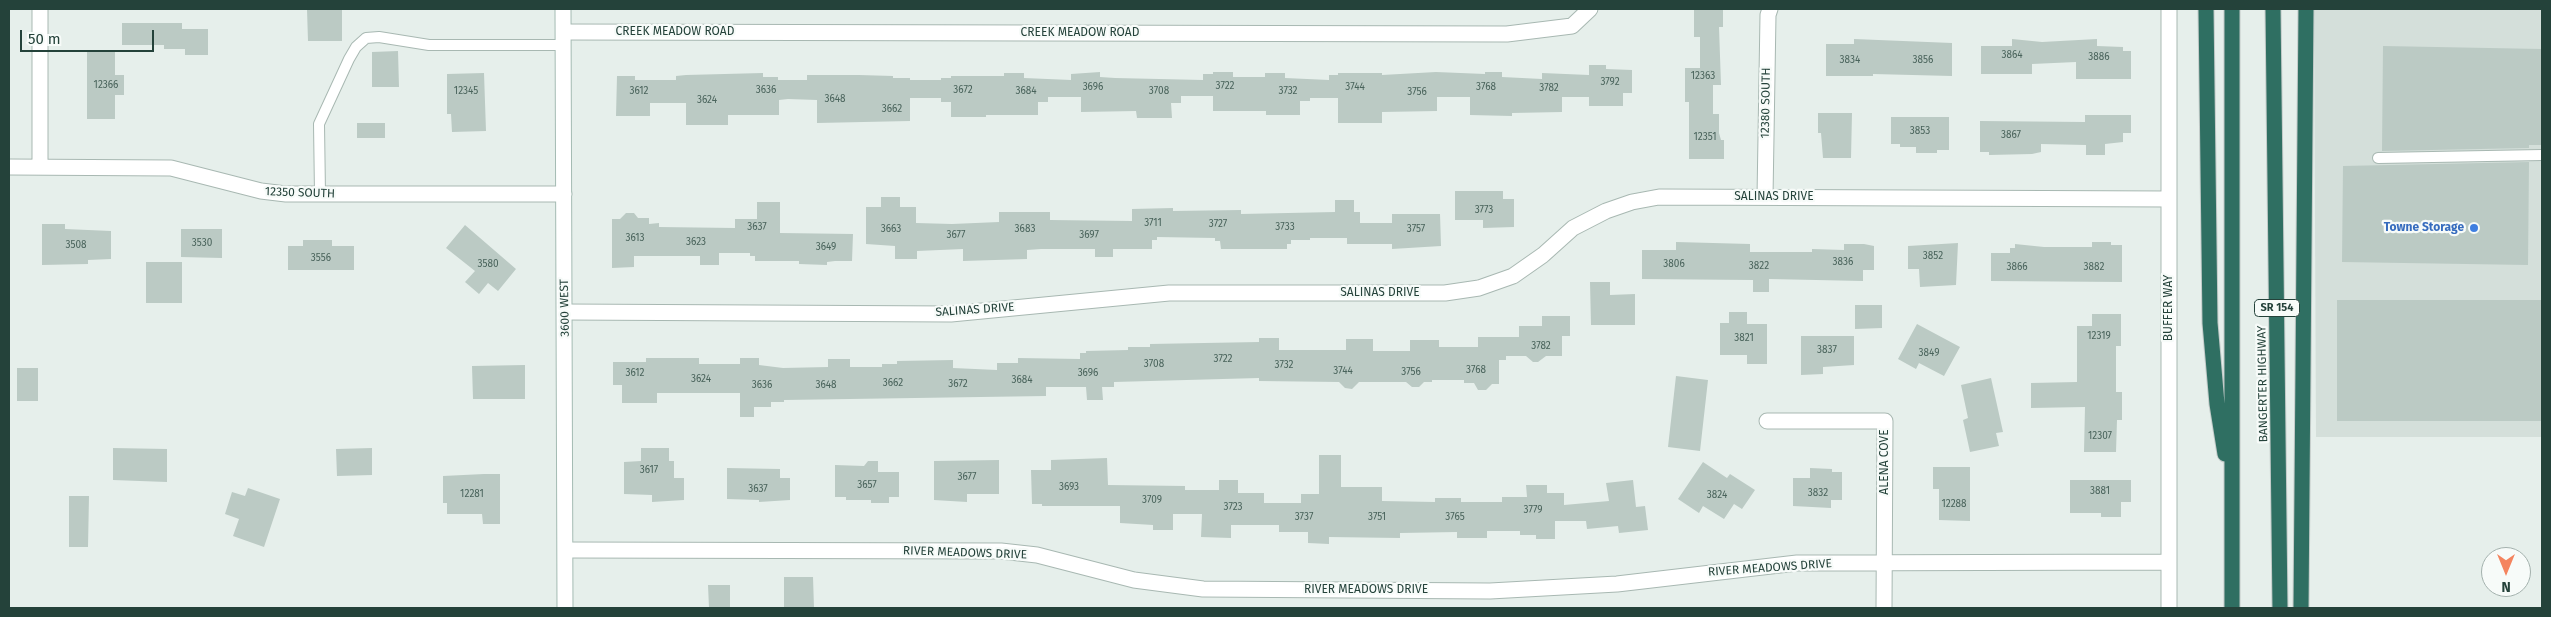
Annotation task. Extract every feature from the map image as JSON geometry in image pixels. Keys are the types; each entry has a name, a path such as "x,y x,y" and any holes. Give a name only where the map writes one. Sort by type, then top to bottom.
{"highway":[{"path":"2206,9 2210,323 2217,404 2232,488"},
{"path":"2232,9 2232,608"},
{"name":"BANGERTER HIGHWAY","path":"2273,9 2280,608"},
{"path":"2301,608 2306,9"}],"street":[{"path":"40,9 40,167"},
{"name":"3600 WEST","path":"563,9 565,608"},
{"name":"CREEK MEADOW ROAD","path":"564,38 1507,34 1572,26 1590,9"},
{"name":"12380 SOUTH","path":"1765,197 1768,15 1770,9"},
{"name":"BUFFER WAY","path":"2169,9 2169,608"},
{"name":"12350 SOUTH","path":"9,167 171,168 261,191 320,194 564,194"},
{"name":"SALINAS DRIVE","path":"565,312 951,314 1169,293 1445,292 1479,288 1514,276 1543,255 1573,228 1606,211 1632,202 1659,197 2170,199"},
{"name":"ALENA COVE","path":"1767,421 1885,421 1884,562"},
{"name":"RIVER MEADOWS DRIVE","path":"566,550 1001,551 1037,555 1134,580 1213,589 1490,591 1617,584 1797,563 2169,562"},
{"path":"1884,562 1884,608"}],"lane":[{"path":"320,194 319,124 349,59 356,47 366,38 380,37 429,45 564,38"},
{"path":"2378,158 2542,155"}],"shaded area":[{"path":"2314,9 2542,9 2542,437 2316,437"}],"building":[{"path":"307,9 342,9 342,41 308,41"},
{"path":"1694,9 1723,9 1723,27 1719,27 1721,85 1713,85 1713,114 1719,114 1719,133 1721,140 1724,140 1724,159 1689,159 1689,102 1685,102 1685,68 1700,68 1700,37 1694,37"},
{"path":"122,23 182,23 182,29 208,29 208,55 185,55 185,49 164,49 164,45 122,45"},
{"path":"1854,39 1952,43 1952,76 1873,74 1873,76 1826,76 1826,44 1854,44"},
{"path":"2012,39 2042,42 2097,39 2097,46 2123,47 2123,51 2131,51 2131,79 2076,79 2076,62 2032,64 2032,74 1981,74 1981,46 2012,46"},
{"path":"2383,46 2542,49 2542,145 2529,145 2529,148 2382,151"},
{"path":"87,50 115,50 115,75 124,75 124,95 115,95 115,119 87,119"},
{"path":"398,51 399,87 372,87 372,52"},
{"path":"1589,65 1606,65 1606,69 1632,70 1632,93 1623,93 1623,106 1589,106 1589,97 1562,97 1562,112 1512,113 1512,116 1470,115 1470,97 1437,97 1437,111 1382,112 1382,123 1338,123 1338,98 1310,98 1310,101 1300,101 1300,115 1266,115 1266,111 1213,111 1213,96 1181,96 1181,103 1171,103 1172,118 1137,118 1136,111 1081,112 1081,97 1048,97 1048,102 1038,102 1038,115 986,115 986,117 951,117 951,102 941,102 941,98 910,98 910,121 817,123 817,100 788,99 779,100 779,115 728,115 728,125 686,125 686,103 650,103 650,116 616,116 617,76 635,76 635,80 676,80 676,76 686,75 763,73 763,77 778,77 778,80 807,80 807,75 859,75 893,76 893,78 910,78 910,80 941,80 941,78 951,78 951,76 1004,76 1004,73 1024,73 1024,78 1071,80 1071,74 1100,72 1100,77 1203,80 1203,74 1233,72 1233,77 1265,77 1265,73 1285,73 1285,78 1329,80 1329,75 1338,75 1338,73 1382,73 1382,75 1436,72 1485,74 1485,72 1502,72 1502,77 1542,79 1542,73 1589,75"},
{"path":"484,73 486,131 452,132 451,114 447,114 447,74"},
{"path":"1818,113 1852,113 1851,158 1823,158 1821,133 1818,133"},
{"path":"2085,115 2131,115 2131,133 2123,133 2123,142 2105,144 2105,155 2086,155 2086,145 2041,144 2041,152 2032,154 1989,155 1989,152 1980,152 1980,121 2085,122"},
{"path":"1891,117 1949,117 1949,150 1937,150 1937,153 1916,153 1916,147 1900,147 1900,144 1891,144"},
{"path":"357,123 385,123 385,138 357,138"},
{"path":"2529,162 2528,265 2342,262 2343,166"},
{"path":"1455,191 1503,191 1503,199 1514,199 1514,227 1483,228 1483,220 1455,220"},
{"path":"881,197 900,197 900,207 916,207 916,223 952,224 999,222 999,212 1050,212 1050,220 1132,221 1132,209 1173,208 1173,211 1241,210 1241,214 1335,212 1335,200 1354,200 1354,212 1360,212 1360,223 1392,223 1392,214 1440,214 1441,246 1392,249 1392,244 1347,244 1347,238 1310,238 1310,240 1291,240 1291,244 1287,244 1287,249 1221,249 1220,241 1215,241 1215,238 1157,237 1157,240 1152,240 1152,249 1113,249 1113,257 1095,257 1095,249 1041,249 1027,250 1027,259 963,261 963,249 917,251 917,259 895,259 895,246 866,244 866,207 881,207"},
{"path":"757,202 780,202 780,233 853,234 852,261 827,262 827,265 799,264 799,261 755,261 755,256 750,256 750,253 719,253 719,265 700,265 700,256 634,256 634,267 612,268 612,219 620,219 626,213 634,213 638,218 649,218 649,224 659,223 659,227 735,228 735,219 757,219"},
{"path":"42,224 65,224 65,229 111,231 111,259 88,260 88,264 42,265"},
{"path":"465,225 516,269 498,291 488,283 479,294 465,282 475,271 446,248"},
{"path":"181,229 222,229 222,258 181,257"},
{"path":"303,240 332,240 332,246 354,246 354,270 288,270 288,246 303,246"},
{"path":"1676,242 1750,244 1750,252 1812,252 1812,249 1844,250 1844,244 1864,244 1874,246 1874,270 1863,270 1863,281 1769,279 1769,292 1753,292 1753,280 1642,279 1642,250 1676,250"},
{"path":"2092,242 2111,242 2111,245 2122,245 2122,282 1991,281 1991,253 2010,253 2010,248 2015,248 2015,244 2044,247 2092,247"},
{"path":"1958,243 1956,285 1920,287 1919,269 1908,269 1908,246"},
{"path":"146,262 182,262 182,303 146,303"},
{"path":"1590,282 1610,282 1610,295 1635,294 1635,325 1591,325"},
{"path":"2337,300 2542,300 2542,421 2337,421"},
{"path":"1855,305 1882,305 1882,328 1855,329"},
{"path":"1729,312 1747,312 1747,324 1767,324 1767,364 1747,364 1747,355 1720,355 1720,323 1729,323"},
{"path":"2092,314 2121,314 2121,346 2116,346 2116,392 2122,392 2122,420 2117,420 2116,452 2084,452 2085,407 2031,408 2031,383 2077,382 2077,326 2092,326"},
{"path":"1542,316 1570,316 1570,336 1562,336 1562,356 1546,356 1538,362 1533,362 1526,356 1506,356 1506,360 1499,360 1499,384 1492,384 1486,390 1478,390 1474,383 1464,383 1464,380 1432,380 1432,382 1424,382 1419,387 1412,387 1406,382 1359,382 1352,389 1345,388 1339,382 1259,381 1259,378 1114,382 1114,387 1102,387 1103,400 1087,400 1086,387 1046,387 1046,396 784,400 784,402 771,402 771,407 754,407 754,417 740,417 740,393 657,393 657,403 622,403 622,385 613,385 613,362 646,362 646,358 699,358 699,364 740,364 740,358 759,358 759,365 783,368 828,367 828,359 850,359 850,367 882,367 882,364 897,364 897,361 953,360 953,368 997,370 997,363 1018,363 1018,358 1080,359 1080,353 1086,353 1086,351 1128,350 1128,347 1150,347 1150,344 1259,342 1259,338 1279,338 1279,350 1346,350 1346,339 1373,339 1373,351 1410,351 1410,340 1439,340 1439,347 1478,347 1478,337 1519,337 1519,326 1542,326"},
{"path":"1917,324 1960,347 1944,376 1919,363 1916,369 1898,359"},
{"path":"1801,336 1854,336 1854,365 1823,367 1823,374 1801,375"},
{"path":"525,365 525,399 473,399 472,366"},
{"path":"17,368 38,368 38,401 17,401"},
{"path":"1676,376 1708,380 1700,451 1668,447"},
{"path":"1991,378 2003,432 1996,433 1999,446 1970,452 1963,420 1968,418 1961,385"},
{"path":"113,448 167,449 167,482 113,480"},
{"path":"372,448 372,475 337,476 336,449"},
{"path":"641,448 669,448 669,461 674,461 674,478 684,478 684,500 652,502 652,495 624,494 624,462 641,461"},
{"path":"1319,455 1341,455 1341,487 1382,487 1382,501 1435,502 1435,498 1461,498 1461,502 1502,502 1502,497 1527,497 1526,485 1547,485 1547,493 1564,493 1564,505 1609,501 1606,483 1633,480 1636,507 1645,506 1648,530 1619,533 1618,526 1587,529 1586,521 1555,521 1555,539 1536,539 1536,535 1520,535 1520,531 1487,531 1487,538 1457,538 1457,532 1400,533 1400,538 1329,537 1329,544 1308,543 1308,532 1279,532 1279,525 1231,525 1231,538 1201,537 1202,514 1173,514 1173,530 1153,530 1153,525 1120,523 1120,506 1042,506 1042,504 1032,504 1031,470 1051,470 1051,460 1107,458 1108,485 1185,486 1185,490 1219,490 1219,480 1238,480 1238,493 1264,493 1264,503 1301,503 1301,494 1319,494"},
{"path":"999,460 999,494 967,494 967,502 934,500 934,461"},
{"path":"868,461 878,461 878,472 899,472 899,497 889,497 889,503 871,503 871,500 846,500 846,497 835,497 835,465 864,466"},
{"path":"1703,462 1727,478 1730,474 1755,490 1742,509 1734,504 1724,519 1703,506 1699,513 1678,499"},
{"path":"1933,467 1970,467 1970,521 1939,520 1939,489 1933,489"},
{"path":"727,468 780,469 780,478 790,478 790,500 759,502 759,500 727,499"},
{"path":"1810,468 1832,469 1832,472 1842,472 1842,500 1831,500 1831,508 1793,506 1793,478 1810,478"},
{"path":"500,474 500,524 483,524 482,514 447,514 447,503 443,503 443,476"},
{"path":"2070,480 2131,480 2131,502 2121,502 2121,517 2101,517 2101,513 2070,513"},
{"path":"248,488 280,499 264,547 233,536 239,519 225,514 232,492 245,496"},
{"path":"69,496 89,496 88,547 69,547"},
{"path":"784,577 813,577 814,608 784,608"},
{"path":"708,585 730,585 730,608 709,608"}],"place":[{"name":"Towne Storage","path":"2474,228"}]}
